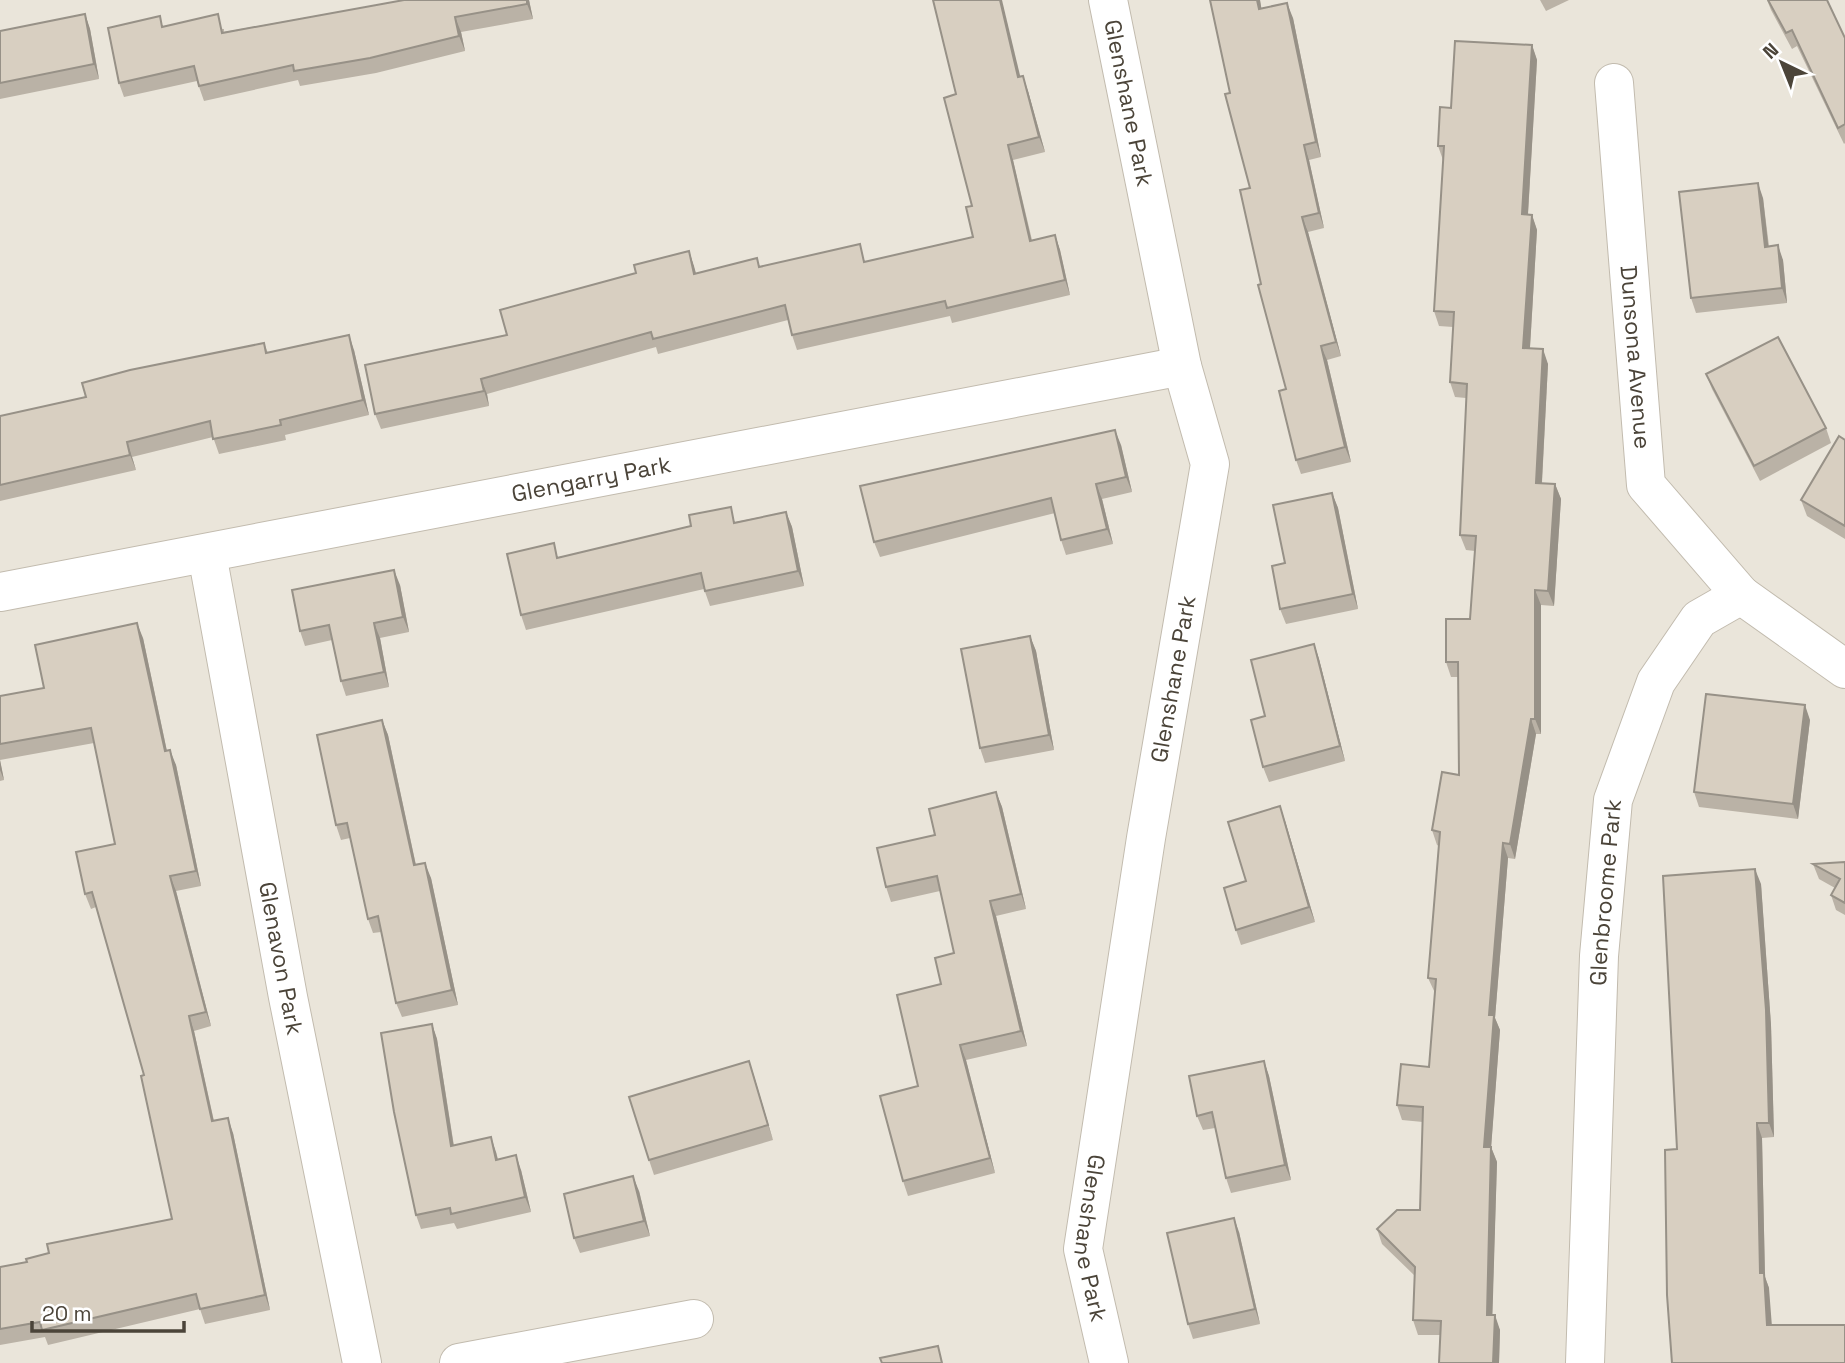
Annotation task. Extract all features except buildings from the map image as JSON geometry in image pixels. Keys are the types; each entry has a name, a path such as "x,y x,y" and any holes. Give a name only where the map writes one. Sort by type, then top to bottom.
{"street":[{"name":"Glenshane Park","path":"1108,0 1182,366 1209,464 1146,838 1083,1249 1109,1363"},
{"name":"Dunsona Avenue","path":"1614,83 1646,485 1741,595"},
{"name":"Glengarry Park","path":"0,592 1182,366"},
{"name":"Glenavon Park","path":"207,554 288,997 362,1363"},
{"path":"1741,595 1845,669"},
{"name":"Glenbroome Park","path":"1585,1363 1599,956 1613,800 1656,682 1699,619 1741,595"},
{"path":"459,1363 694,1319"}],"shaded area":[{"path":"0,0 1845,0 1845,1363 0,1363"}]}
